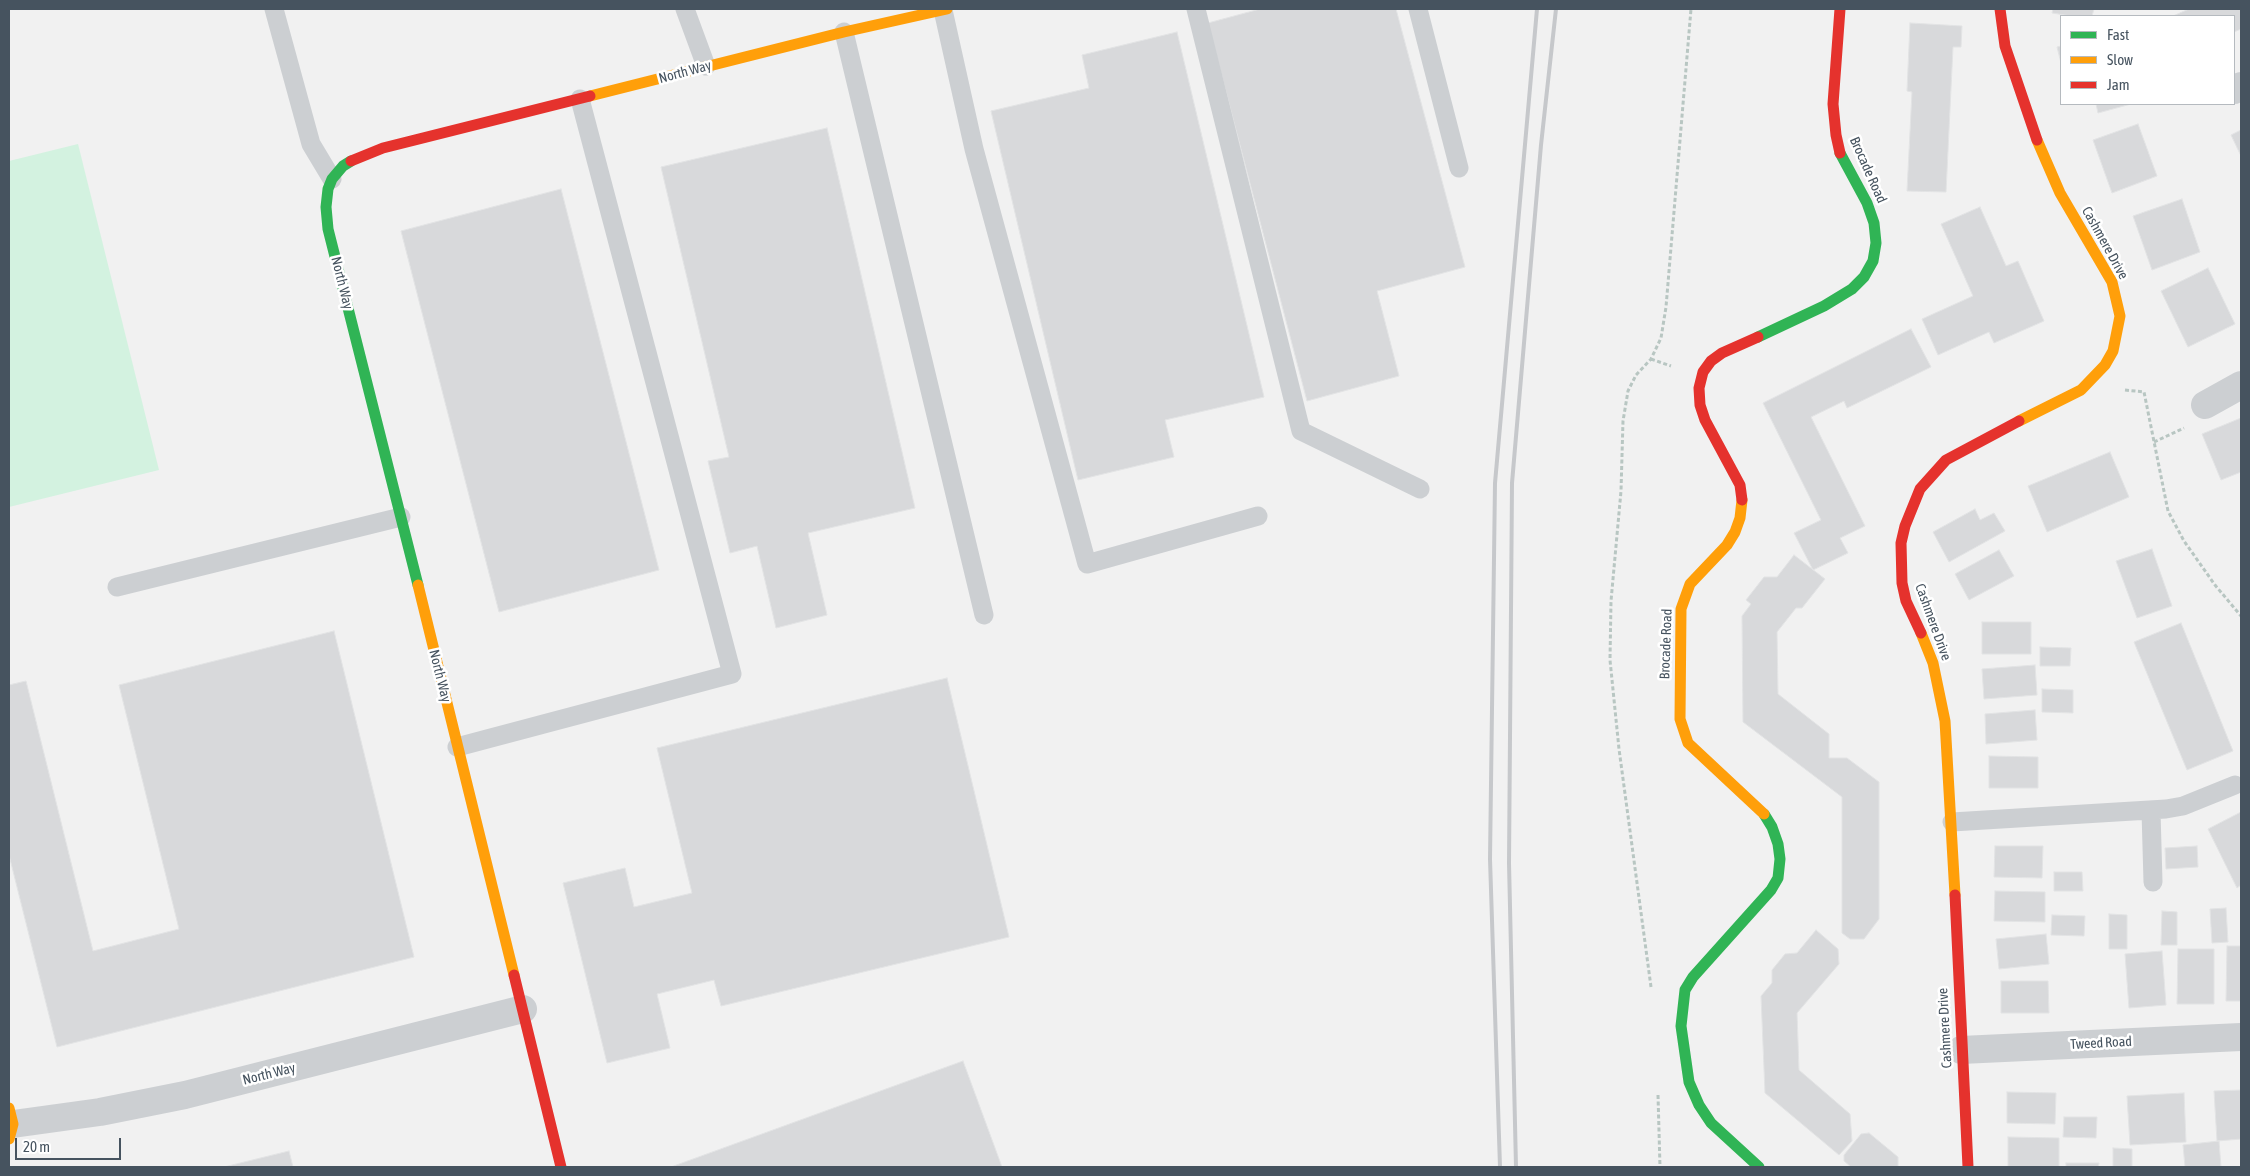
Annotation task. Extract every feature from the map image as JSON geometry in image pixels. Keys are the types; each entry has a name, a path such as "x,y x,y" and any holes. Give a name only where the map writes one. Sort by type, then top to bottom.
{"street":[{"name":"North Way","path":"561,1167 402,517 328,229 326,206 328,189 332,179 343,166 360,156 383,148 706,66 945,9"},
{"name":"Brocade Road","path":"1759,1167 1711,1123 1699,1105 1689,1082 1683,1051 1682,1006 1686,990 1693,977 1771,890 1778,878 1780,859 1778,844 1772,827 1763,813 1688,743 1680,719 1681,609 1690,584 1736,532 1742,500 1737,477 1705,420 1700,405 1699,388 1703,372 1711,361 1722,353 1824,306 1852,289 1864,277 1873,260 1876,242 1874,223 1867,203 1841,156 1836,135 1833,104 1840,9"},
{"name":"Cashmere Drive","path":"1968,1167 1961,1050 1952,822 1945,731 1940,690 1925,641 1906,601 1902,583 1901,543 1905,526 1920,489 1932,474 1946,460 2008,425 2059,402 2086,386 2105,365 2113,351 2120,316 2112,282 2060,193 2030,125 2005,46 2000,9"},
{"path":"2205,405 2241,384"},
{"name":"North Way","path":"10,1124 100,1112 185,1095 523,1010"},
{"name":"Tweed Road","path":"1961,1050 2241,1037"}],"lane":[{"path":"274,9 311,144 332,179"},
{"path":"685,9 706,66"},
{"path":"945,9 974,149 1087,564 1258,516"},
{"path":"1196,9 1301,431 1420,489"},
{"path":"1418,9 1459,168"},
{"path":"844,32 984,615"},
{"path":"457,747 732,674 580,99"},
{"path":"117,587 402,517"},
{"path":"1952,822 2151,811 2183,806 2235,785"},
{"path":"2151,811 2153,882"}],"path":[{"path":"1652,995 1619,749 1610,660 1611,601 1621,491 1624,414 1628,391 1636,374 1651,359 1661,338 1666,307 1691,9"},
{"path":"2086,386 2144,392 2168,511 2184,541 2215,585 2241,616"},
{"path":"1658,1094 1660,1167"}],"green space":[{"path":"78,144 159,470 9,507 9,161"}],"building":[{"path":"1260,9 1396,9 1465,267 1377,291 1399,376 1307,401 1208,23"},
{"path":"2053,9 2094,9 2092,15 2052,13"},
{"path":"2189,9 2241,9 2241,29 2235,32 2235,15 2175,15"},
{"path":"1910,23 1962,26 1961,47 1953,47 1946,192 1907,191 1912,92 1907,91"},
{"path":"1177,32 1264,397 1165,420 1174,457 1078,480 991,111 1089,88 1082,55"},
{"path":"2060,46 2060,59 2057,47"},
{"path":"2096,105 2127,105 2098,113"},
{"path":"2138,124 2157,176 2112,193 2093,140"},
{"path":"827,128 915,508 808,533 827,615 776,628 757,546 730,553 708,461 729,457 661,167"},
{"path":"2241,130 2241,156 2231,135"},
{"path":"561,189 659,570 499,612 401,231"},
{"path":"2182,199 2200,252 2152,270 2133,216"},
{"path":"1980,207 2006,266 2018,261 2044,321 1994,343 1989,332 1938,355 1922,319 1973,296 1941,224"},
{"path":"2208,268 2235,324 2188,347 2161,291"},
{"path":"1911,329 1931,367 1847,408 1844,401 1811,417 1865,526 1840,538 1848,553 1813,570 1794,533 1821,520 1763,403"},
{"path":"2241,418 2241,472 2221,480 2202,434"},
{"path":"2110,452 2129,497 2047,532 2028,486"},
{"path":"1975,509 1980,520 1994,513 2005,531 1949,562 1933,532"},
{"path":"2152,549 2172,606 2137,618 2116,561"},
{"path":"1999,550 2014,576 1969,600 1955,574"},
{"path":"1794,555 1825,579 1802,608 1796,608 1777,632 1778,694 1829,734 1829,758 1847,758 1879,782 1879,919 1864,939 1850,939 1842,933 1842,797 1743,722 1742,616 1751,604 1746,600 1764,577 1777,577"},
{"path":"1982,622 2031,622 2031,654 1982,654"},
{"path":"2181,623 2233,751 2187,770 2134,642"},
{"path":"334,631 414,957 57,1047 9,855 9,685 26,681 93,951 179,929 119,685"},
{"path":"2040,647 2071,648 2070,666 2040,666"},
{"path":"2035,665 2037,695 1984,699 1982,669"},
{"path":"947,678 1009,937 721,1006 714,980 657,994 670,1048 607,1063 563,883 625,868 634,907 692,893 657,748"},
{"path":"2042,689 2073,690 2073,713 2042,712"},
{"path":"2035,710 2037,740 1986,744 1985,714"},
{"path":"1989,756 2038,757 2038,788 1989,788"},
{"path":"2241,812 2241,885 2237,888 2208,829"},
{"path":"1995,846 2043,846 2042,878 1994,877"},
{"path":"2197,846 2198,867 2166,869 2165,848"},
{"path":"2054,872 2082,872 2083,891 2054,891"},
{"path":"1995,891 2045,892 2045,922 1994,921"},
{"path":"2226,908 2228,942 2212,943 2210,909"},
{"path":"2162,911 2177,912 2177,945 2161,945"},
{"path":"2109,914 2127,915 2127,949 2109,949"},
{"path":"2052,915 2085,916 2084,936 2051,935"},
{"path":"1816,930 1838,949 1839,964 1797,1013 1799,1070 1850,1114 1852,1141 1839,1155 1765,1093 1761,996 1772,983 1772,970 1785,954 1797,953"},
{"path":"2046,934 2049,964 1999,969 1996,939"},
{"path":"2227,946 2241,946 2241,1001 2226,1001"},
{"path":"2178,949 2214,949 2214,1004 2177,1004"},
{"path":"2162,951 2166,1005 2129,1008 2125,954"},
{"path":"2001,981 2048,981 2049,1013 2001,1013"},
{"path":"963,1061 1002,1167 671,1167"},
{"path":"2241,1090 2241,1139 2217,1141 2214,1091"},
{"path":"2007,1092 2056,1093 2055,1124 2007,1123"},
{"path":"2184,1093 2186,1142 2130,1145 2127,1096"},
{"path":"2064,1117 2097,1117 2096,1138 2063,1137"},
{"path":"1869,1133 1898,1157 1898,1167 1851,1167 1844,1161 1844,1155 1861,1134"},
{"path":"2008,1137 2059,1138 2059,1167 2008,1167"},
{"path":"2219,1141 2221,1167 2185,1167 2183,1145"},
{"path":"2113,1148 2132,1149 2132,1167 2113,1167"},
{"path":"289,1151 293,1167 224,1167"},
{"path":"2066,1163 2099,1163 2098,1167 2066,1167"}],"railway":[{"path":"1500,1167 1490,859 1495,483 1537,9"},
{"path":"1516,1167 1509,863 1512,483 1541,145 1556,9"}],"traffic: fast":[{"path":"1758,337 1824,306 1852,289 1864,277 1873,261 1876,243 1874,223 1867,203 1840,153"},
{"path":"351,161 343,166 332,179 328,189 326,207 328,229 418,585"},
{"path":"1759,1167 1711,1123 1699,1105 1689,1082 1681,1026 1685,990 1693,977 1771,890 1778,878 1780,859 1778,844 1772,827 1764,814"}],"traffic: slow":[{"path":"590,96 844,32 947,9"},
{"path":"2019,421 2081,390 2105,365 2113,351 2120,316 2112,282 2060,193 2037,140"},
{"path":"1742,500 1740,518 1735,532 1727,545 1690,584 1681,609 1680,719 1688,743 1764,814"},
{"path":"418,585 514,975"},
{"path":"1921,633 1933,663 1945,721 1955,895"},
{"path":"9,1108 13,1124 9,1139"}],"traffic: jam":[{"path":"1840,9 1833,104 1840,153"},
{"path":"2000,9 2005,46 2037,140"},
{"path":"351,161 383,148 590,96"},
{"path":"1742,500 1740,485 1705,420 1700,405 1699,388 1703,372 1711,361 1722,353 1758,337"},
{"path":"1921,633 1906,601 1902,583 1901,543 1905,526 1920,489 1946,460 2019,421"},
{"path":"1955,895 1968,1167"},
{"path":"514,975 561,1167"}]}
